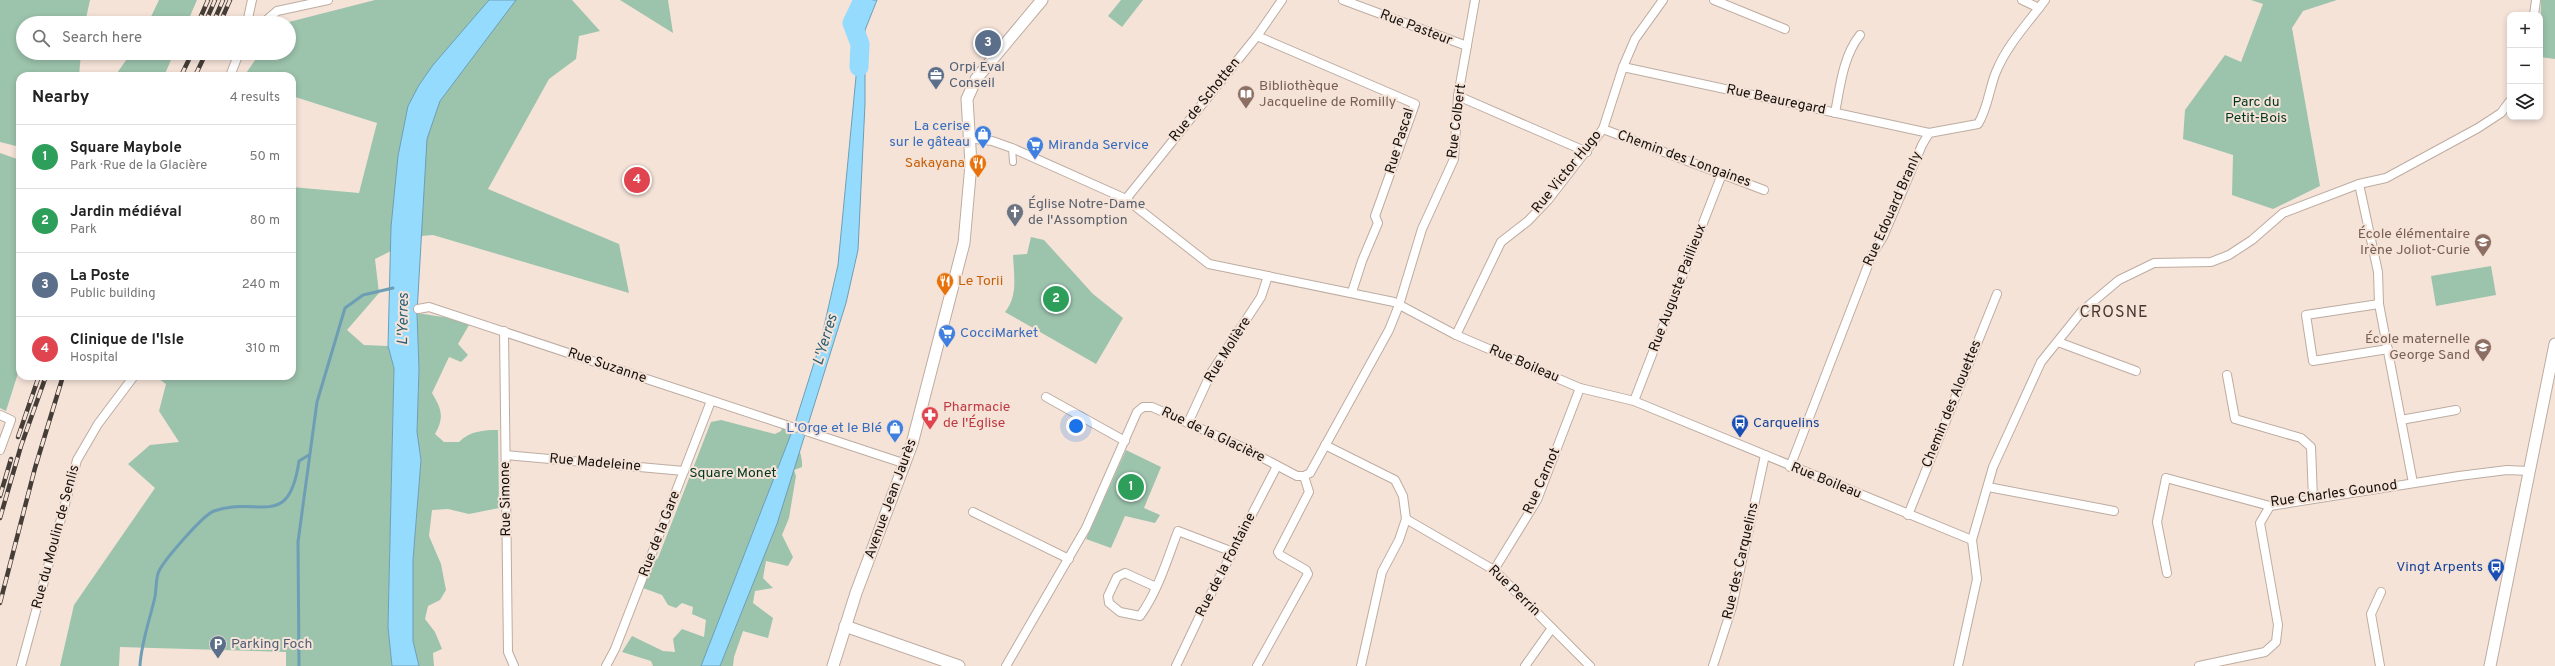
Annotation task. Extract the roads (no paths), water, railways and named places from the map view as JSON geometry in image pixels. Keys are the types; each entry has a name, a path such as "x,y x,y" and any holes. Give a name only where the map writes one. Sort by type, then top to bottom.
{"street":[{"path":"249,16 252,0"},
{"path":"271,16 277,11 328,0"},
{"name":"Avenue Jean Jaurès","path":"833,666 856,592 906,464 964,243 971,164 966,109 970,89 1042,0"},
{"name":"Rue de Schotten","path":"1126,199 1257,36 1282,0"},
{"name":"Rue Pasteur","path":"1343,0 1466,46"},
{"name":"Rue Colbert","path":"1399,304 1422,229 1454,159 1458,96 1475,0"},
{"name":"Rue Victor Hugo","path":"1456,335 1502,242 1528,221 1548,200 1603,129 1623,67 1635,39 1663,0"},
{"path":"1714,0 1784,29"},
{"path":"2022,0 2039,8"},
{"path":"1929,133 1978,124 1984,115 1996,71 2005,54 2045,0"},
{"path":"2534,12 2536,0"},
{"path":"1835,113 1842,77 1854,42 1860,35"},
{"name":"Rue Pascal","path":"1257,36 1415,104 1375,216 1378,223 1362,261 1352,292"},
{"path":"232,72 236,60"},
{"name":"Rue Beauregard","path":"1623,67 1929,133"},
{"path":"1458,96 1586,152"},
{"path":"1958,666 1977,579 1972,540 1993,467 2041,362 2082,311 2119,280 2154,263 2212,262 2229,255 2252,240 2283,213 2359,184 2386,178 2478,128 2501,113 2507,105"},
{"name":"Chemin des Longaines","path":"1603,129 1764,190"},
{"name":"Rue Edouard Branly","path":"1790,467 1872,255 1883,238 1922,144 1929,133"},
{"name":"Rue Boileau","path":"968,138 992,141 1012,148 1126,199 1209,264 1352,292 1399,304 1456,335 1580,388 1634,401 1765,455 1790,467 1972,540"},
{"path":"1012,148 1013,162"},
{"name":"Rue Auguste Paillieux","path":"1634,401 1722,174"},
{"path":"2359,184 2378,272 2379,304 2413,483"},
{"name":"Rue Molière","path":"1188,423 1211,373 1261,297 1268,276"},
{"name":"Chemin des Alouettes","path":"1908,515 1997,294"},
{"path":"1257,666 1308,574 1306,570 1280,555 1278,552 1309,492 1304,476 1310,473 1388,330 1399,304"},
{"path":"2379,304 2306,315 2313,361 2388,349"},
{"name":"Rue Suzanne","path":"418,309 429,308 504,331 795,428"},
{"name":"Rue Simone","path":"504,331 508,652 514,666"},
{"path":"2058,342 2136,371"},
{"path":"2490,666 2555,344"},
{"path":"2228,375 2235,420 2301,438 2311,447 2313,499"},
{"name":"Rue du Moulin de Senlis","path":"21,666 77,460 98,424 131,380"},
{"name":"Rue Carnot","path":"1494,570 1537,500 1580,388"},
{"path":"1046,397 1125,441"},
{"name":"Rue de la Gare","path":"606,666 615,649 711,401"},
{"name":"Rue de la Glacière","path":"1006,666 1086,528 1137,412 1143,407 1152,407 1242,447 1297,476 1304,476"},
{"path":"2401,420 2456,410"},
{"path":"0,415 10,420 0,450"},
{"path":"806,431 906,464"},
{"path":"1325,445 1395,480 1403,496 1406,519 1399,540 1382,572 1361,666"},
{"name":"Rue Madeleine","path":"506,455 684,471"},
{"name":"Rue des Carquelins","path":"1714,666 1732,607 1765,455"},
{"name":"Rue de la Fontaine","path":"1176,666 1204,607 1277,466"},
{"name":"Rue Charles Gounod","path":"2167,573 2157,522 2166,478 2270,506 2413,483 2507,470 2529,471"},
{"path":"1988,487 2114,511"},
{"path":"2199,666 2266,652 2276,642 2278,625 2260,523 2270,506"},
{"path":"973,512 1069,559"},
{"name":"Rue Perrin","path":"1406,519 1494,570 1590,666"},
{"path":"1156,587 1125,573 1117,577 1108,596 1109,603 1120,612 1140,616 1156,587 1178,531 1233,552"},
{"path":"2380,666 2371,614 2381,592"},
{"path":"845,626 959,666"},
{"path":"1525,666 1552,628"},
{"path":"2494,650 2494,666"}],"water":[{"path":"489,0 516,0 440,101 427,139 417,313 419,369 417,432 421,460 413,560 413,641 419,666 392,666 388,627 394,368 388,346 391,227 398,156 408,106 419,85 433,65"},
{"path":"855,0 877,0 865,30 865,104 858,250 846,303 777,524 720,666 701,666 791,434 796,425 796,420 820,344 838,265 860,35 849,24"}],"waterway":[{"name":"L'Yerres","path":"859,67 860,44 852,23 863,0"},
{"path":"299,666 298,542 317,402 345,308 363,295 393,288"},
{"path":"140,666 144,641 155,597 158,574 169,557 193,529 214,511 230,507 269,507 279,504 288,497 294,483 299,461 309,455"}],"railway":[{"path":"201,16 208,0"},
{"path":"208,16 215,0"},
{"path":"216,16 223,0"},
{"path":"223,16 230,0"},
{"path":"183,72 189,60"},
{"path":"197,72 203,60"},
{"path":"18,437 38,380"},
{"path":"0,518 21,446 45,380"},
{"path":"0,603 35,468 62,380"},
{"path":"0,496 11,459"}],"place":[{"name":"La Poste","path":"988,43"},
{"name":"Orpi Eval Conseil","path":"936,90"},
{"name":"Bibliothèque Jacqueline de Romilly","path":"1246,109"},
{"name":"La cerise sur le gâteau","path":"983,149"},
{"name":"Miranda Service","path":"1035,160"},
{"name":"Sakayana","path":"978,178"},
{"name":"Clinique de l'Isle","path":"637,180"},
{"name":"Église Notre-Dame de l'Assomption","path":"1015,227"},
{"name":"École élémentaire Irène Joliot-Curie","path":"2483,257"},
{"name":"Le Torii","path":"945,296"},
{"name":"Jardin médiéval","path":"1056,299"},
{"name":"CocciMarket","path":"947,348"},
{"name":"École maternelle George Sand","path":"2483,362"},
{"name":"Pharmacie de l'Église","path":"930,430"},
{"name":"Carquelins","path":"1740,438"},
{"name":"L'Orge et le Blé","path":"895,443"},
{"name":"Square Maybole","path":"1131,487"},
{"name":"Vingt Arpents","path":"2496,582"},
{"name":"Parking Foch","path":"218,659"}],"district":[{"name":"CROSNE","path":"2114,313"}],"park label":[{"name":"Parc du Petit-Bois","path":"2256,110"},
{"name":"Square Monet","path":"733,473"}]}
